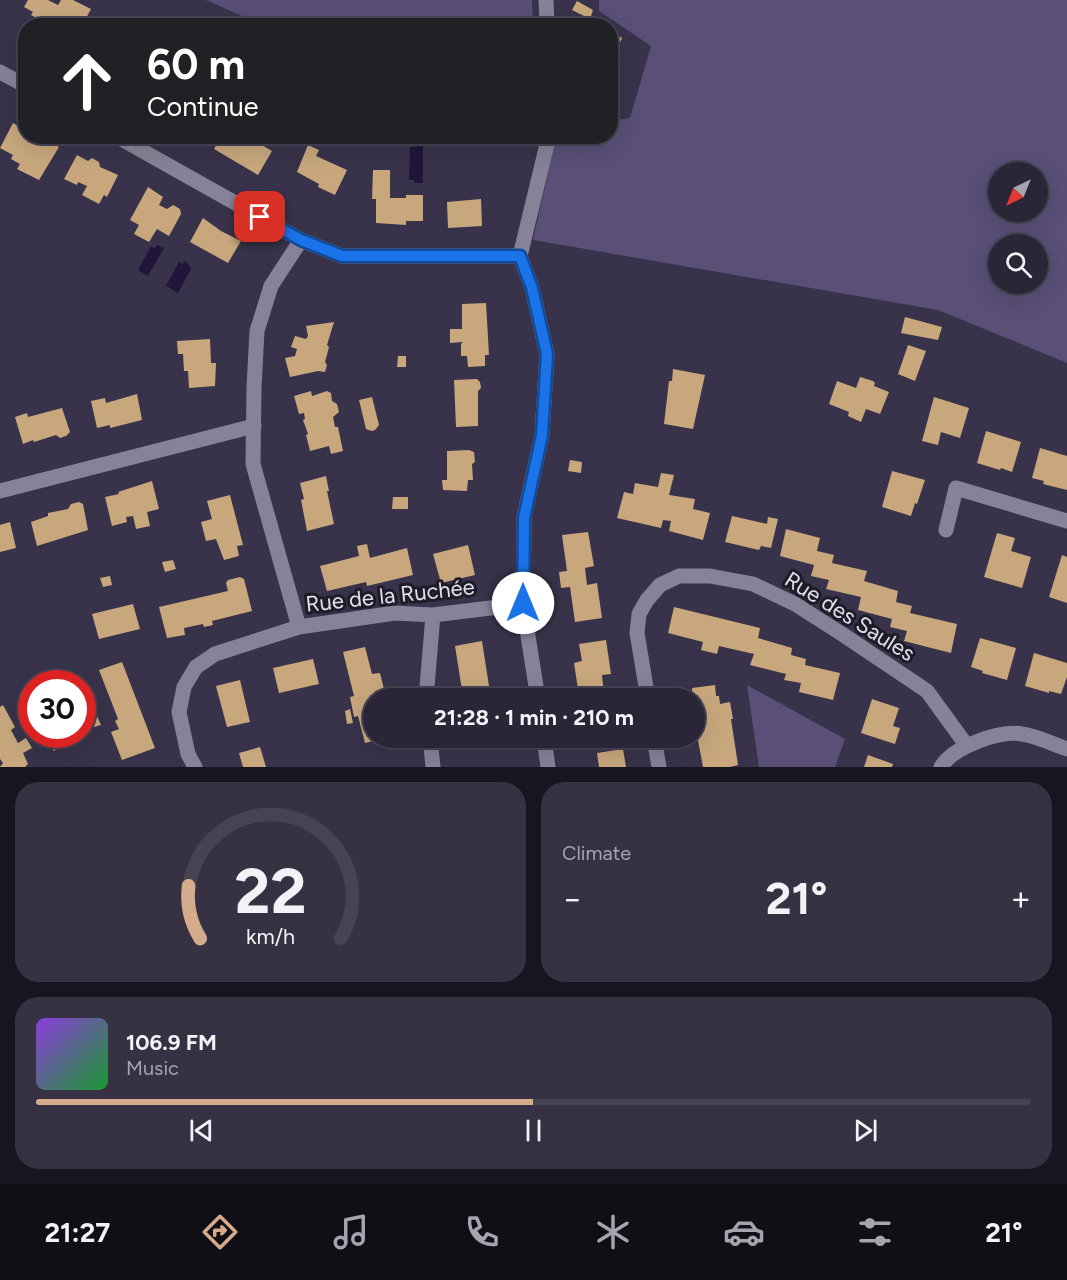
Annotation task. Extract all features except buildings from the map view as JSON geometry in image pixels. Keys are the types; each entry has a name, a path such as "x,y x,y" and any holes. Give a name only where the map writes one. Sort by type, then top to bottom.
{"street":[{"path":"546,0 547,18"},
{"path":"0,72 18,82"},
{"path":"130,144 301,240 342,256 520,256"},
{"path":"536,688 523,603 524,518 542,435 547,354 532,288 520,256 547,144"},
{"path":"299,627 253,464 257,331 271,286 301,240"},
{"path":"0,491 254,426"},
{"path":"946,531 956,488 1067,520"},
{"name":"Rue des Saules","path":"646,688 637,633 639,614 660,585 679,576 710,576 753,584 795,604 842,633 927,691 967,746"},
{"name":"Rue de la Ruchée","path":"195,767 188,754 179,712 184,687 196,667 215,654 299,627 395,614 433,615 523,603"},
{"path":"427,688 433,615"},
{"path":"941,767 945,761 967,746 995,736 1021,734 1067,749"},
{"path":"431,748 433,767"},
{"path":"545,748 548,767"},
{"path":"656,748 659,767"}],"shaded area":[{"path":"206,0 532,0 533,18 246,18"},
{"path":"599,0 1067,0 1067,363 938,310 533,240 554,144 618,144 618,120 630,118 651,46 618,24 618,18 609,18 599,11"},
{"path":"423,146 423,183 414,183 414,180 409,180 410,147"},
{"path":"158,245 164,248 148,276 138,270 151,246 154,248"},
{"path":"186,261 191,269 178,293 166,286 179,262 182,264"},
{"path":"747,685 845,739 835,767 759,767"}],"route":[{"path":"260,217 301,240 342,256 520,256 532,288 547,354 542,435 524,518 523,603"}]}
